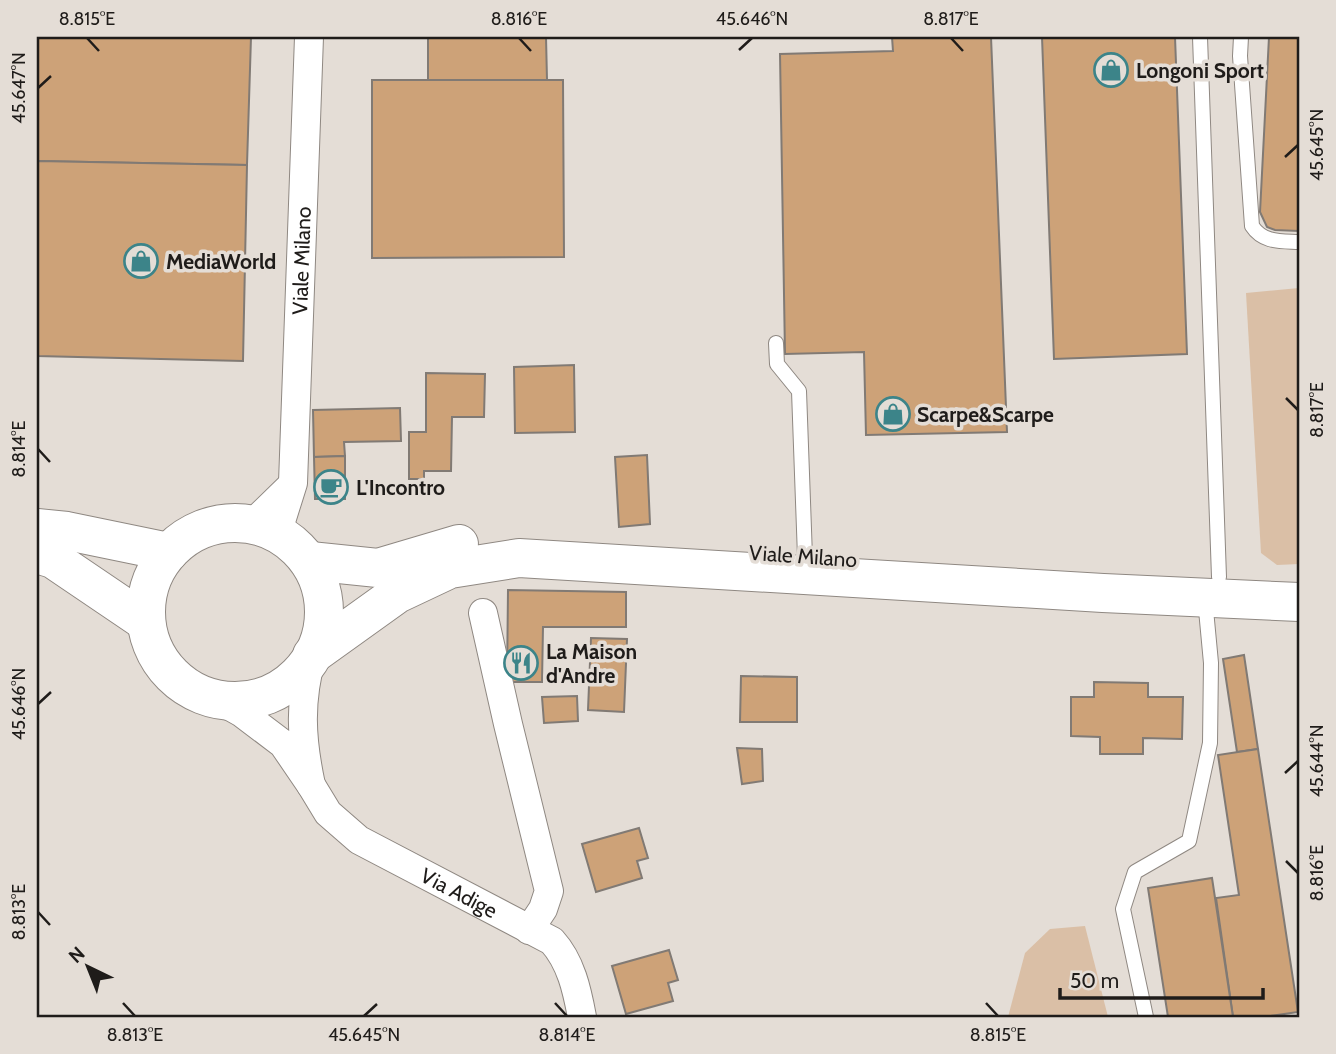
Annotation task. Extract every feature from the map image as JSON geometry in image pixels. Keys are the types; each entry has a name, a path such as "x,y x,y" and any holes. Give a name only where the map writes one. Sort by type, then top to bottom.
{"main road":[{"path":"222,524 265,529 310,561 319,584 325,609 312,656 295,677 272,693 244,701 217,699 191,690 169,672 153,649 146,622 146,597 155,573 169,552 193,533 222,524"},
{"path":"37,527 169,552"},
{"name":"Viale Milano","path":"310,561 378,568 466,542 541,537 1212,587 1299,602"},
{"path":"37,554 53,559 146,622"},
{"name":"Viale Milano","path":"312,656 397,594 450,569 519,558 1103,593 1299,579"}],"street":[{"name":"Viale Milano","path":"265,529 293,484 309,37"},
{"path":"483,613 549,891 543,909 529,930"},
{"name":"Via Adige","path":"311,785 305,758 302,722 303,690 312,656"},
{"name":"Via Adige","path":"217,699 242,713 283,744 328,813 359,840 552,942 561,951 577,991 582,1017"}],"lane":[{"path":"1146,1017 1123,909 1135,873 1188,841 1210,743 1212,587 1200,37"},
{"path":"1241,37 1250,218 1256,232 1268,240 1299,242"},
{"path":"776,343 777,364 799,391 805,557"}],"shaded area":[{"path":"1299,288 1299,564 1277,565 1261,553 1246,293"},
{"path":"1085,926 1108,1017 1008,1017 1025,953 1050,929"}],"building":[{"path":"37,37 251,37 247,165 37,161"},
{"path":"428,37 546,37 547,80 428,80"},
{"path":"892,37 991,37 1007,432 866,435 864,352 785,354 780,54 893,51"},
{"path":"1042,37 1175,37 1187,354 1054,359"},
{"path":"1269,37 1299,37 1299,231 1267,227 1260,212"},
{"path":"372,80 563,80 564,257 372,258"},
{"name":"MediaWorld","path":"37,161 247,165 243,361 37,356"},
{"path":"574,365 575,432 515,433 514,367"},
{"path":"426,373 485,374 484,417 452,417 451,471 424,471 424,479 409,479 409,432 426,432"},
{"path":"400,408 401,441 344,442 345,456 314,457 313,410"},
{"path":"647,455 650,524 619,527 615,457"},
{"path":"345,456 345,499 315,499 314,457"},
{"path":"508,590 626,592 626,627 543,627 542,682 507,682"},
{"path":"591,638 627,639 624,712 588,710"},
{"path":"1244,655 1258,749 1237,752 1223,659"},
{"path":"741,676 797,677 797,722 740,722"},
{"path":"1094,682 1148,683 1148,697 1183,697 1182,739 1143,738 1143,754 1100,754 1100,737 1071,736 1071,697 1094,697"},
{"path":"577,696 578,721 544,723 542,697"},
{"path":"737,748 762,749 763,781 742,784"},
{"path":"1258,749 1298,1012 1264,1017 1233,1017 1216,898 1239,895 1218,755"},
{"path":"639,828 648,858 637,861 642,878 596,892 582,844"},
{"path":"1212,878 1233,1017 1168,1017 1148,888"},
{"path":"669,950 678,980 668,983 673,1001 626,1014 612,966"}],"place":[{"name":"Longoni Sport","path":"1111,70"},
{"name":"MediaWorld","path":"141,261"},
{"name":"Scarpe&Scarpe","path":"893,414"},
{"name":"L'Incontro","path":"331,487"},
{"name":"La Maison d'Andre","path":"521,663"}]}
